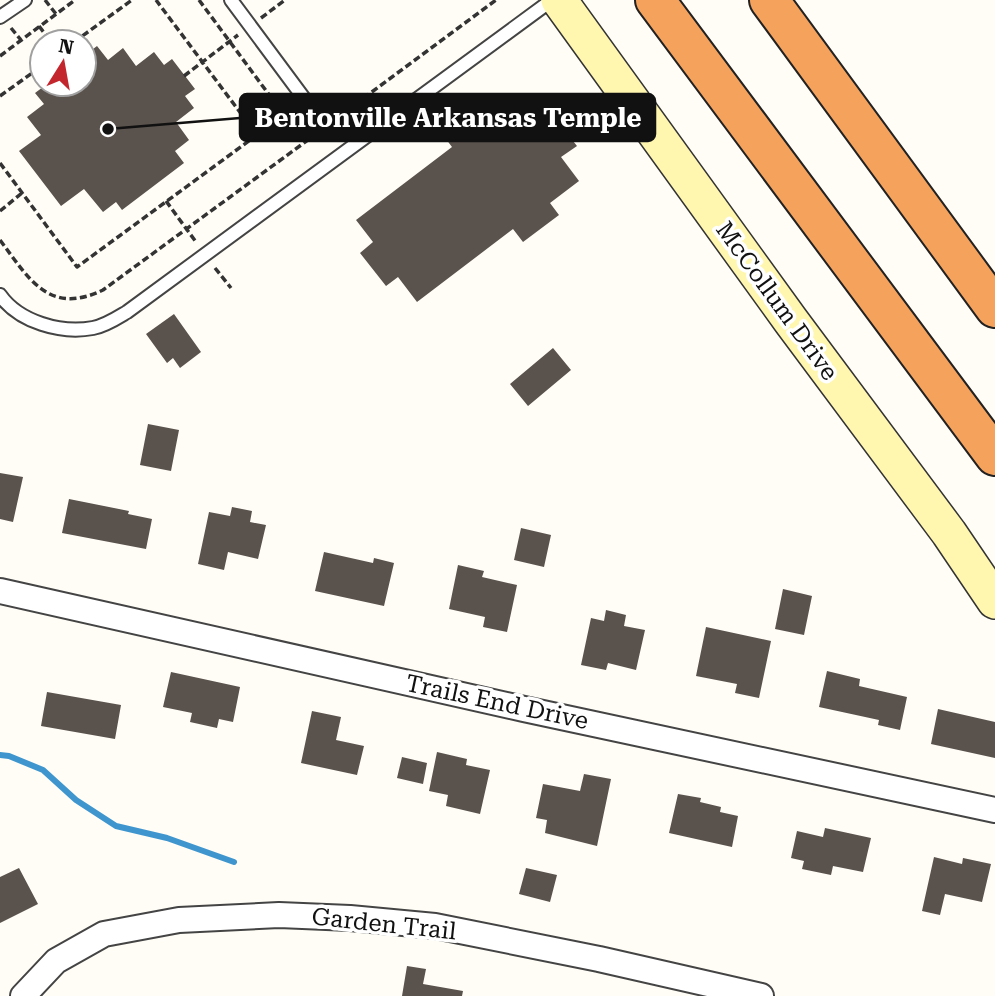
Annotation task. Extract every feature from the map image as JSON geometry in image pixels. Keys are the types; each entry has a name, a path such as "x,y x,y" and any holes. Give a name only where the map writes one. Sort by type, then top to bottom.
{"highway":[{"path":"655,0 995,456"},
{"path":"769,0 995,308"}],"street":[{"name":"McCollum Drive","path":"559,0 790,321 949,533 995,601"},
{"name":"Trails End Drive","path":"0,591 524,709 995,810"},
{"name":"Garden Trail","path":"23,996 56,961 104,934 179,920 279,915 435,926 599,959 761,996"}],"lane":[{"path":"0,17 25,0"},
{"path":"231,0 326,127"},
{"path":"0,295 27,318 48,326 70,330 95,328 111,321 552,0"}],"path":[{"path":"45,0 56,14"},
{"path":"0,56 75,0"},
{"path":"93,28 132,0"},
{"path":"0,163 77,267 257,135 156,0"},
{"path":"199,0 304,142"},
{"path":"184,76 285,0"},
{"path":"0,240 33,284 41,290 61,298 94,295 496,0"},
{"path":"0,96 28,76"},
{"path":"0,211 22,193"}],"building":[{"path":"98,47 108,60 123,48 136,66 154,52 164,65 172,59 195,89 185,96 194,108 176,122 189,140 175,151 184,163 122,210 116,202 103,212 84,189 61,206 19,151 41,135 27,117 44,104 39,98 98,98"},
{"path":"518,99 536,123 550,112 577,146 561,157 579,181 550,203 559,215 523,242 513,229 417,302 398,277 386,286 360,253 373,242 356,220 452,147 443,135 479,108 489,120"},
{"path":"174,314 201,352 180,368 173,358 167,363 146,334"},
{"path":"553,348 571,370 528,406 510,384"},
{"path":"148,424 179,430 171,471 140,465"},
{"path":"0,473 23,477 13,522 0,519"},
{"path":"69,499 129,511 128,514 152,519 146,549 62,533"},
{"path":"232,507 252,511 250,522 266,525 258,559 228,552 224,570 198,564 209,512 230,516"},
{"path":"521,528 551,535 544,567 514,560"},
{"path":"324,552 373,563 374,558 394,563 384,606 315,591"},
{"path":"458,565 484,571 482,577 517,585 507,632 483,627 485,617 449,609"},
{"path":"783,589 812,596 804,635 775,629"},
{"path":"606,610 626,615 624,626 645,630 636,670 608,663 606,670 581,665 591,618 604,621"},
{"path":"706,627 771,641 759,698 735,693 737,684 696,676"},
{"path":"827,671 860,679 859,686 907,697 900,730 878,725 879,720 819,707"},
{"path":"171,672 240,687 233,722 219,719 217,728 190,722 192,713 163,707"},
{"path":"47,692 121,705 115,739 41,726"},
{"path":"938,709 995,722 995,758 931,744"},
{"path":"312,711 341,717 336,740 364,746 357,775 301,763"},
{"path":"437,752 467,759 466,765 490,770 480,814 446,806 448,795 429,791"},
{"path":"402,757 427,763 423,784 397,778"},
{"path":"584,774 611,779 597,846 545,833 547,820 536,818 543,784 580,791"},
{"path":"678,794 701,798 700,802 721,807 720,812 738,816 732,847 669,833"},
{"path":"825,828 871,838 863,872 833,866 831,875 802,869 804,861 791,858 797,831 823,837"},
{"path":"934,857 962,864 963,858 991,864 982,902 945,894 940,915 922,911"},
{"path":"19,868 38,904 0,923 0,877"},
{"path":"526,868 557,875 550,902 519,894"},
{"path":"407,966 426,969 423,984 463,991 462,996 402,996"}],"waterway":[{"path":"0,755 43,770 76,800 116,826 167,838 234,862"}],"place":[{"name":"Bentonville Arkansas Temple","path":"108,129"}]}
